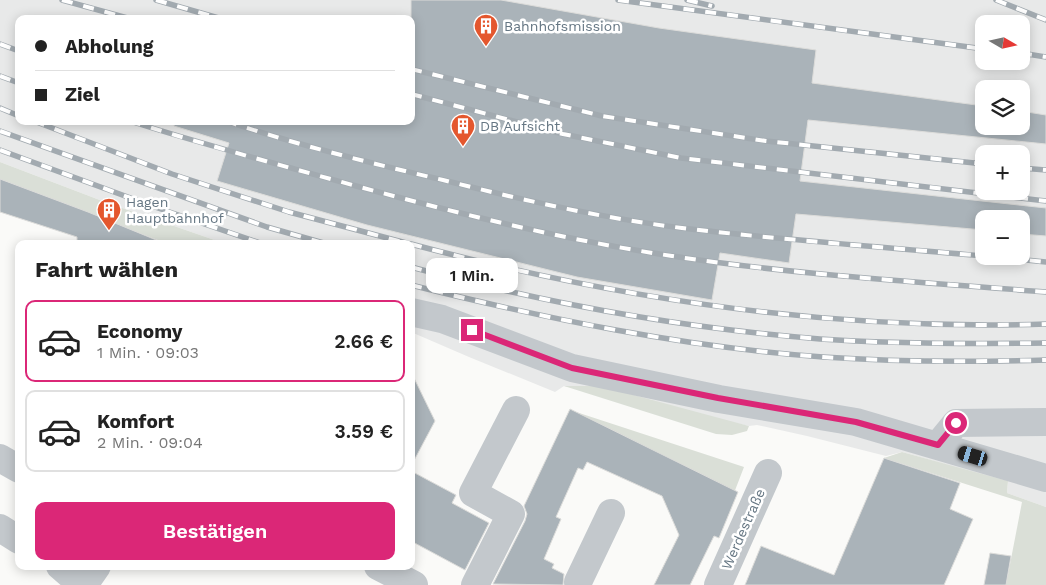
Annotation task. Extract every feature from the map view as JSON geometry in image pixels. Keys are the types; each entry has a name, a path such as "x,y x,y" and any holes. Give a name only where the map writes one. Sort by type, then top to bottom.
{"street":[{"path":"415,313 442,319 572,368 718,398 856,422 1046,478"},
{"path":"475,585 511,514 473,493 516,410"},
{"path":"938,445 956,423 1046,422"},
{"path":"0,458 15,467"},
{"name":"Werdestraße","path":"718,585 768,473"},
{"path":"578,582 612,513"},
{"path":"0,528 15,537"},
{"path":"65,570 83,585 95,570"},
{"path":"386,570 414,585"}],"shaded area":[{"path":"0,0 1046,0 1046,507 1007,493 1008,482 902,452 886,456 757,425 749,426 564,386 555,392 469,357 415,334 415,240 214,240 105,202 0,162"},
{"path":"0,162 105,202 214,240 158,240 0,179"},
{"path":"564,386 600,386 749,426 747,431 732,435 716,434"},
{"path":"570,410 744,467 734,493"},
{"path":"902,452 1008,481 1007,493 1046,507 1046,585 1006,585 1022,502 884,458"}],"building":[{"path":"411,0 501,0 659,28 816,50 812,83 975,105 975,135 1030,135 1030,112 1046,115 1046,144 808,120 800,181 1046,208 1046,236 1030,235 1030,210 975,210 975,229 796,214 789,263 720,253 712,300 577,277 367,225 217,181 229,143 174,126 415,125 415,15 411,15"},
{"path":"0,179 156,240 77,240 77,237 0,212"},
{"path":"415,380 435,421 415,458"},
{"path":"570,409 738,492 719,538 714,536 690,585 654,585 679,535 662,496 587,462 583,470 578,468 556,517 561,519 544,559 554,564 552,568 564,574 563,585 493,584 525,521 527,514 524,506"},
{"path":"884,458 960,483 950,509 973,519 944,585 745,585 761,546 834,575"},
{"path":"415,473 456,495 452,503 489,523 465,570 415,543"},
{"path":"990,553 1011,556 1006,585 984,585"}],"railway":[{"path":"62,0 116,15"},
{"path":"156,0 208,15"},
{"path":"618,0 975,48"},
{"path":"687,0 712,6"},
{"path":"996,0 1046,20"},
{"path":"0,44 15,50"},
{"path":"1030,54 1046,57"},
{"path":"415,70 602,116 766,141 975,163"},
{"path":"0,76 15,82"},
{"path":"415,95 563,134 681,158 1046,201"},
{"path":"0,108 15,114"},
{"path":"44,125 172,174 289,212 395,240"},
{"path":"143,125 243,155 473,216 632,250 765,268 1046,292"},
{"path":"238,125 307,146 388,167 592,214 682,228 975,255"},
{"path":"0,131 267,227 313,240"},
{"path":"0,150 251,240"},
{"path":"1030,169 1046,170"},
{"path":"415,245 567,281 726,307 886,322 966,325 1046,324"},
{"path":"1030,260 1046,262"},
{"path":"415,268 562,303 717,328 848,341 1046,343"},
{"path":"415,286 564,320 667,339 719,346 823,357 879,360 1046,360"}],"place":[{"name":"Bahnhofsmission","path":"486,47"},
{"name":"DB Aufsicht","path":"463,147"},
{"name":"Hagen Hauptbahnhof","path":"109,231"}],"route":[{"path":"472,330 572,368 718,398 856,422 938,445 956,423"}]}
